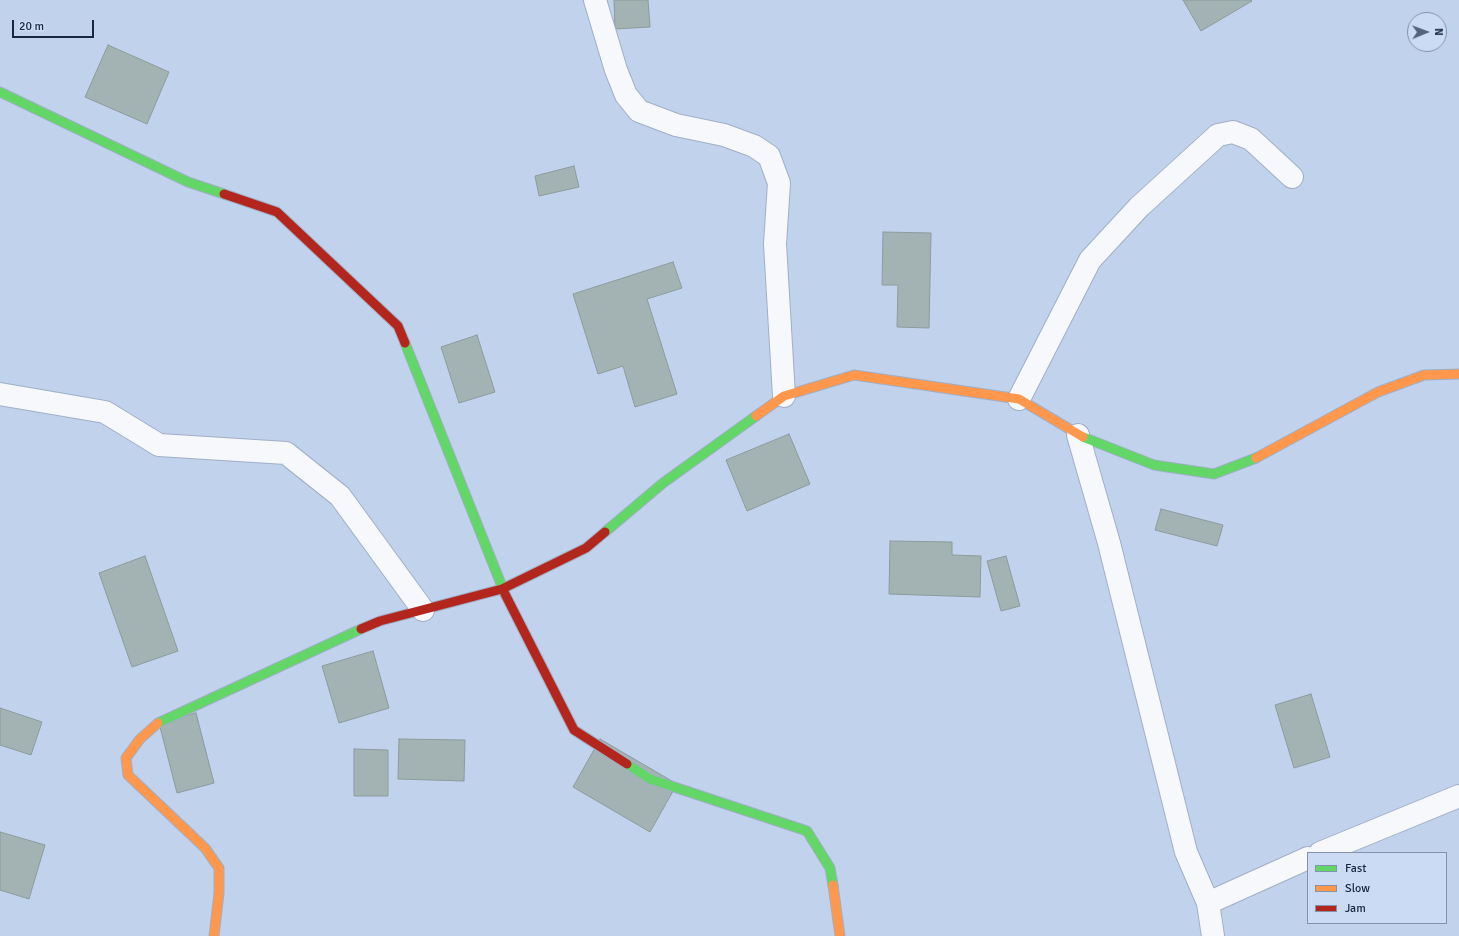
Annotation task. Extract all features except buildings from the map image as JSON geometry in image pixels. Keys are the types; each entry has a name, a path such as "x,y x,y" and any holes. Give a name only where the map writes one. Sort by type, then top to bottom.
{"street":[{"path":"595,0 616,70 626,95 639,111 676,125 724,135 754,146 769,156 779,183 775,244 784,396"},
{"path":"0,92 188,182 276,212 398,326 502,589 574,730 650,779 807,831 830,868 840,936"},
{"path":"1019,399 1090,260 1140,207 1218,135 1233,132 1250,139 1292,177"},
{"path":"214,936 219,893 219,868 205,848 128,775 126,758 140,739 160,721 380,621 502,589 586,548 663,483 784,396 854,375 1019,399 1078,435 1154,465 1214,474 1254,459 1378,392 1424,375 1459,374"},
{"path":"0,394 105,412 159,445 286,453 340,496 423,610"},
{"path":"1078,435 1111,550 1186,852 1208,903 1213,936"},
{"path":"1322,852 1459,796"},
{"path":"1208,903 1307,858"}],"traffic: fast":[{"path":"0,92 188,182 224,194"},
{"path":"405,343 505,594"},
{"path":"605,532 663,483 756,416"},
{"path":"1083,437 1154,465 1214,474 1256,458"},
{"path":"158,723 361,629"},
{"path":"627,764 650,779 807,831 830,868 833,885"}],"traffic: slow":[{"path":"1256,458 1378,392 1424,375 1459,374"},
{"path":"756,416 784,396 854,375 1019,399 1083,437"},
{"path":"158,723 140,739 126,758 128,775 205,848 219,868 219,893 214,936"},
{"path":"833,885 840,936"}],"traffic: jam":[{"path":"224,194 277,212 398,326 405,343"},
{"path":"361,629 380,621 502,589 586,548 605,532"},
{"path":"505,594 574,730 627,764"}]}
